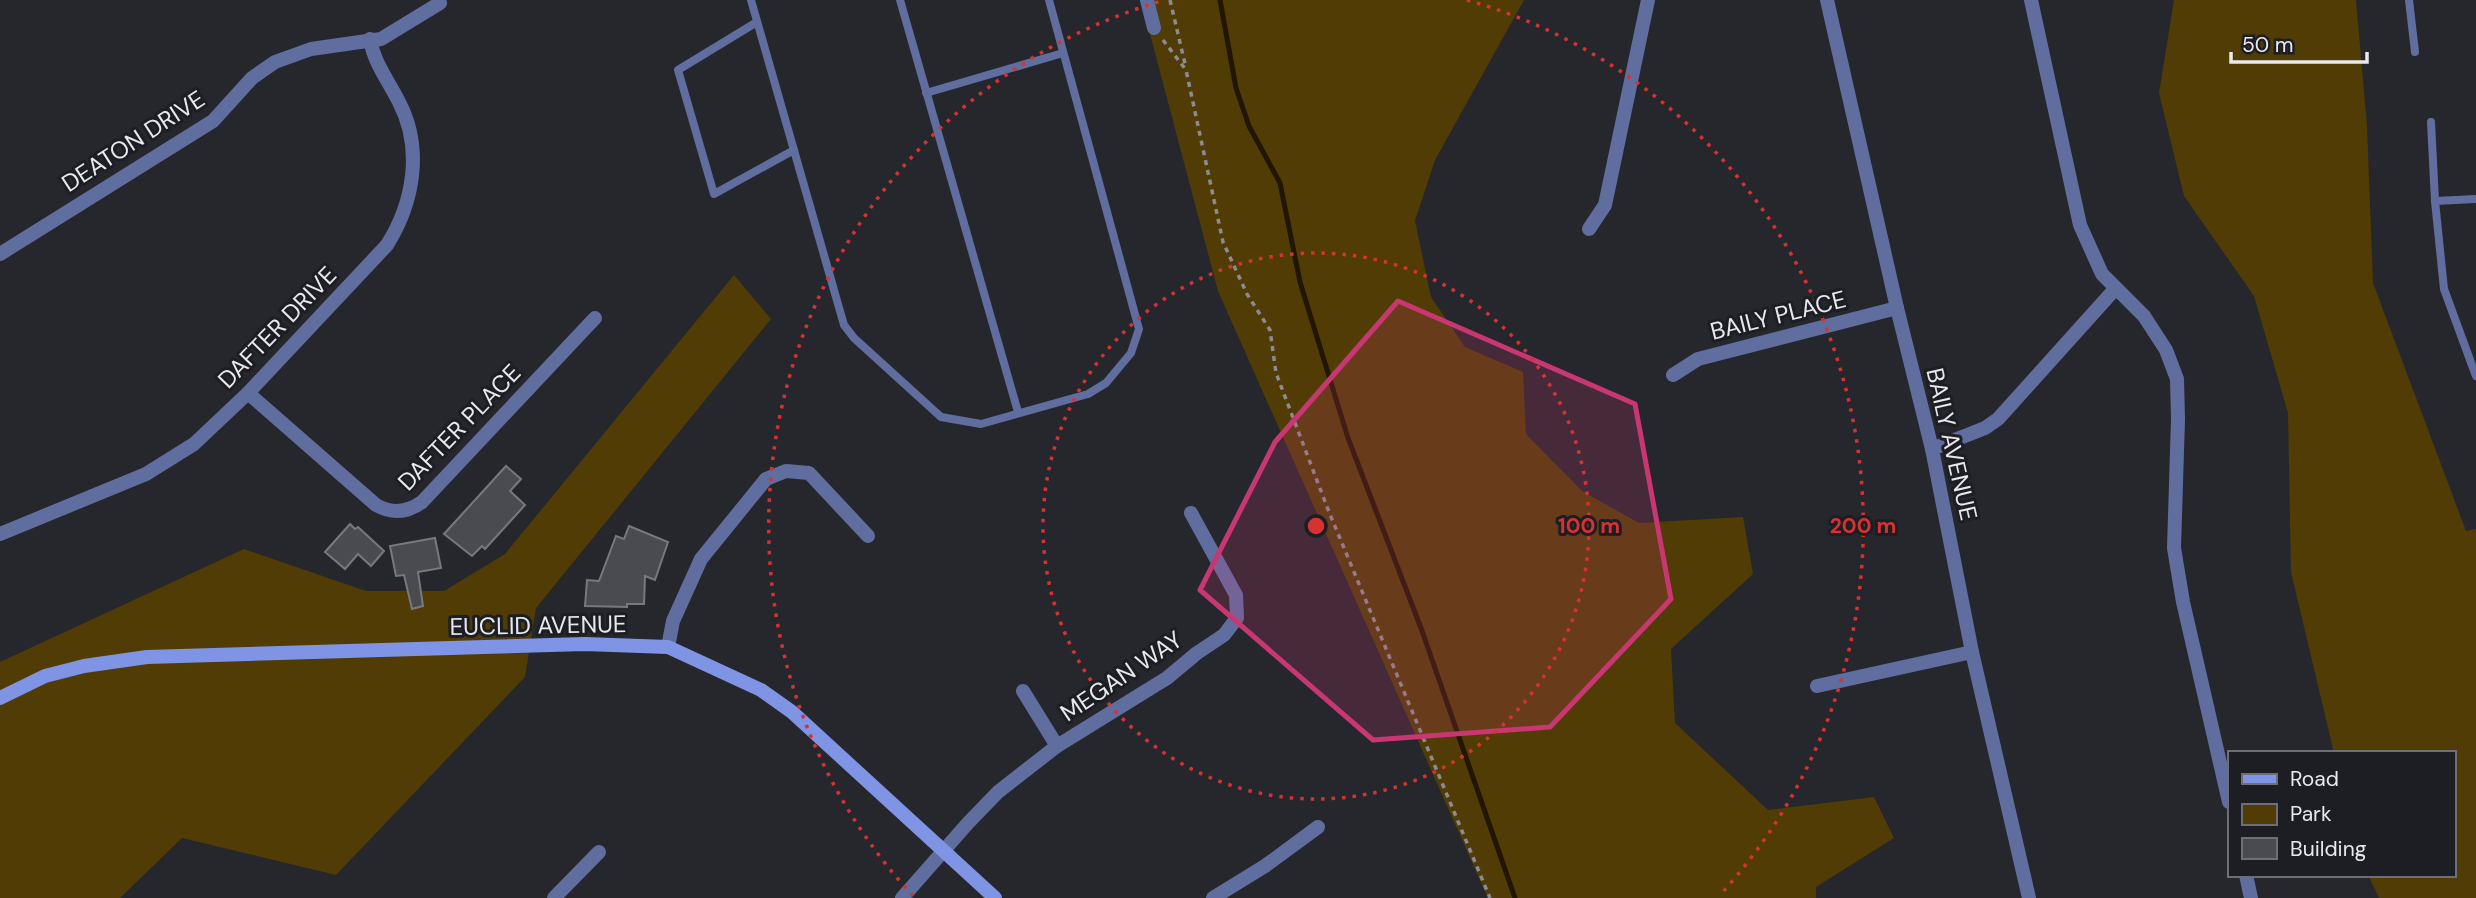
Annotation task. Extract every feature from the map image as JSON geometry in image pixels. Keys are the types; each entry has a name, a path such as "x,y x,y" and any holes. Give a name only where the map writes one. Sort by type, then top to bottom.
{"main road":[{"name":"EUCLID AVENUE","path":"0,698 45,676 84,666 147,657 585,644 668,648 761,690 792,712 995,898"}],"street":[{"path":"1147,0 1154,28"},
{"path":"1589,229 1605,205 1648,0"},
{"name":"BAILY AVENUE","path":"1827,0 1932,449 1972,652 2029,898"},
{"path":"2031,0 2080,225 2102,274 2144,316 2166,350 2177,379 2174,548 2183,603 2228,798"},
{"name":"DEATON DRIVE","path":"0,254 213,121 252,78 275,62 311,49 381,38 440,3"},
{"name":"DAFTER DRIVE","path":"0,534 146,474 194,444 248,393 387,245 404,214 412,180 413,145 402,108 382,74 372,52 370,39"},
{"path":"1932,449 1985,428 1998,419 2115,289"},
{"name":"BAILY PLACE","path":"1674,375 1698,359 1897,308"},
{"name":"DAFTER PLACE","path":"248,393 376,505 384,510 401,512 422,502 595,318"},
{"path":"668,648 673,621 701,559 766,479 786,471 809,473 868,536"},
{"name":"MEGAN WAY","path":"902,898 999,792 1056,746 1167,678 1196,653 1224,635 1237,618 1236,595 1191,513"},
{"path":"1817,686 1972,652"},
{"path":"1023,691 1056,746"},
{"path":"1213,898 1265,866 1318,827"},
{"path":"554,898 599,852"},
{"path":"2246,877 2251,898"}],"lane":[{"path":"751,0 844,324 854,338 941,417 981,424 1088,394 1105,383 1131,354 1139,329 1049,0"},
{"path":"900,0 1017,412"},
{"path":"2409,0 2415,52"},
{"path":"757,22 678,70 714,194 794,150"},
{"path":"926,93 1063,53"},
{"path":"2431,122 2435,201 2444,289 2476,376"},
{"path":"2435,201 2476,199"}],"path":[{"path":"1170,0 1223,242 1247,294 1270,330 1276,373 1324,499 1490,898"},
{"path":"1154,28 1186,70"}],"highlighted area":[{"path":"1398,301 1635,404 1671,599 1550,727 1373,740 1200,590 1275,442"}],"green space":[{"path":"1141,0 1524,0 1435,160 1415,221 1431,297 1465,347 1523,372 1526,434 1582,491 1639,523 1743,517 1753,574 1671,649 1675,723 1768,810 1874,797 1894,838 1816,887 1816,898 1488,898 1218,291"},
{"path":"2174,0 2356,0 2367,126 2373,283 2466,531 2476,529 2476,898 2379,898 2369,877 2455,877 2455,751 2334,751 2291,572 2288,413 2254,296 2184,196 2159,93"},
{"path":"734,275 771,319 536,608 525,677 336,875 182,838 120,898 0,898 0,662 244,549 366,591 444,591 505,554"}],"building":[{"path":"506,466 521,479 510,491 525,505 485,549 482,546 472,556 444,534"},
{"path":"350,524 355,529 358,527 384,551 371,566 358,554 345,569 325,552"},
{"path":"629,526 668,542 655,580 645,576 644,604 627,604 627,607 585,606 587,580 599,581 616,536 624,539"},
{"path":"435,538 441,568 418,572 423,606 412,609 404,575 396,576 390,546"}],"waterway":[{"path":"1220,0 1236,88 1249,126 1280,183 1300,282 1348,438 1421,628 1515,898"}]}
